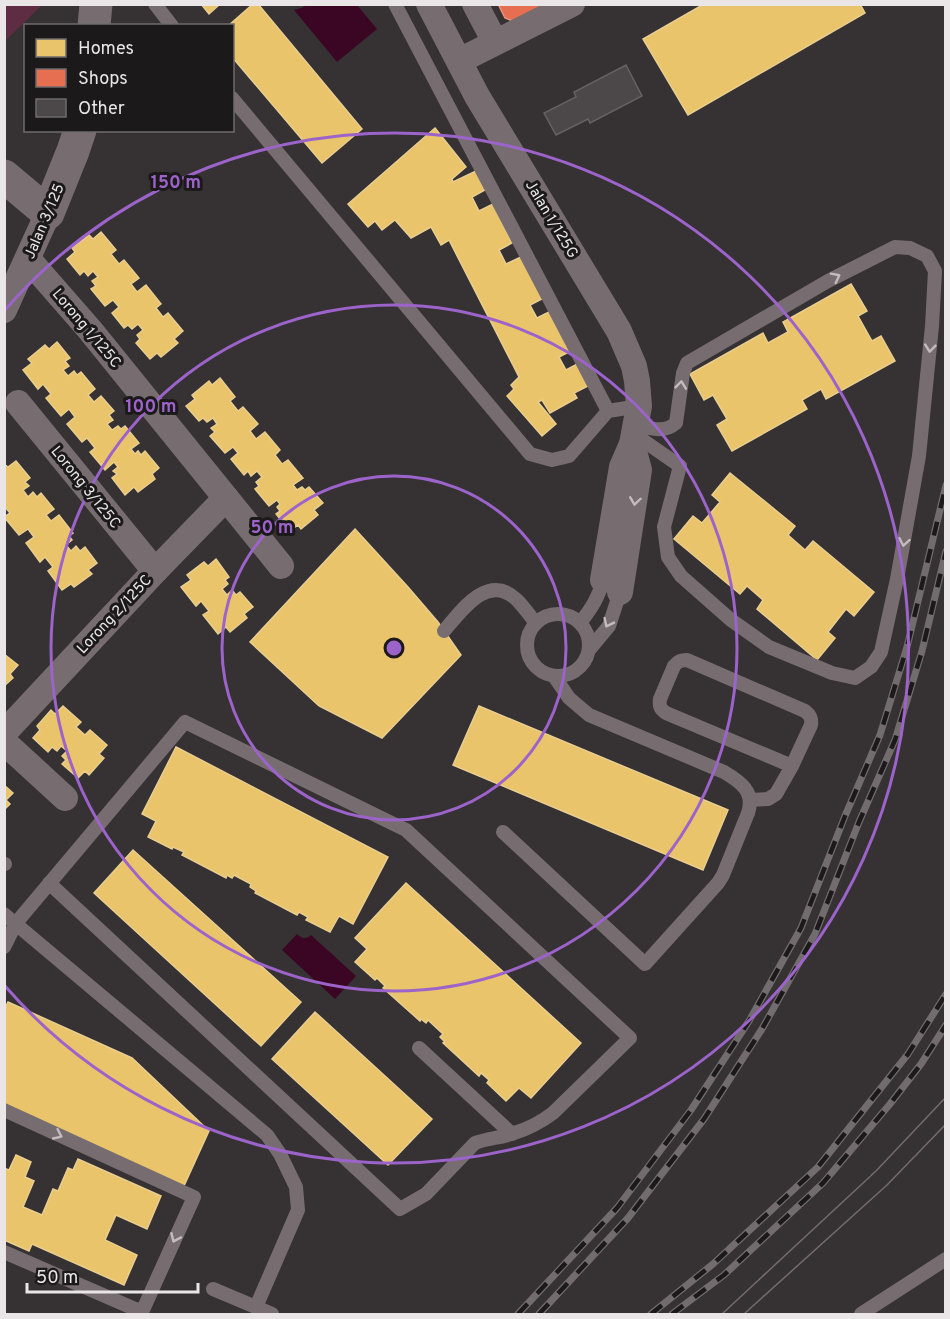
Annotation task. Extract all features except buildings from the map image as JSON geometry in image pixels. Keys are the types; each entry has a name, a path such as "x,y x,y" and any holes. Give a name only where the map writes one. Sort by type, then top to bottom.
{"street":[{"path":"94,24 96,4"},
{"name":"Jalan 1/125G","path":"429,4 477,96 619,331 634,366 638,381 635,427 622,467 613,579"},
{"path":"475,4 495,42"},
{"path":"459,61 572,4"},
{"name":"Jalan 3/125","path":"4,310 48,213 79,132"},
{"path":"4,176 48,213"},
{"name":"Lorong 1/125C","path":"28,259 84,322 281,566"},
{"name":"Lorong 3/125C","path":"18,403 155,571"},
{"name":"Lorong 2/125C","path":"4,733 226,498"},
{"path":"4,741 65,798"}],"lane":[{"path":"155,4 170,24"},
{"path":"395,4 608,411 635,427 680,466 664,527 668,557 681,576 731,620 769,647 832,673 855,678 871,667 881,652 897,579 919,456 935,271 927,256 910,248 896,247 828,281 687,363 683,373 676,423 669,429 635,427"},
{"path":"234,100 530,454 552,460 569,456 608,411"},
{"path":"580,623 600,592 613,579"},
{"path":"590,650 586,630 572,617 563,614 543,617 530,631 527,640 527,650 536,668 554,676 573,673 581,667 590,650 609,626 613,579"},
{"path":"444,631 476,596 493,590 503,592 518,601 536,623"},
{"path":"750,800 768,799 776,794 792,766 812,719 805,711 687,660 677,662 660,699 661,710 792,766"},
{"path":"503,832 645,964 718,883 751,806 749,794 733,777 589,715 569,698 554,676"},
{"path":"4,946 16,923 49,883 185,722 406,830 630,1038 553,1113 512,1134 476,1143 426,1194 400,1209 49,883"},
{"path":"4,914 267,1134 280,1154 296,1187 298,1210 256,1307"},
{"path":"419,1048 512,1134"},
{"path":"4,1110 194,1197 142,1311 4,1252"},
{"path":"861,1314 945,1259"},
{"path":"213,1289 272,1314"}],"shaded area":[{"path":"5,4 42,4 42,5 5,41"},
{"path":"308,4 357,5 377,29 337,62 294,10"},
{"path":"297,934 304,938 311,935 356,976 335,999 282,950"}],"tram line":[{"path":"722,1314 876,1171 946,1097"},
{"path":"744,1314 887,1185 946,1124"}],"railway":[{"path":"518,1314 617,1208 691,1110 749,1021 801,928 880,735 907,647 946,485"},
{"path":"539,1314 628,1218 704,1119 762,1029 815,934 859,822 895,740 922,651 946,551"},
{"path":"651,1314 713,1264 818,1167 908,1054 946,994"},
{"path":"672,1314 724,1275 823,1183 890,1104 921,1064 946,1025"}]}
